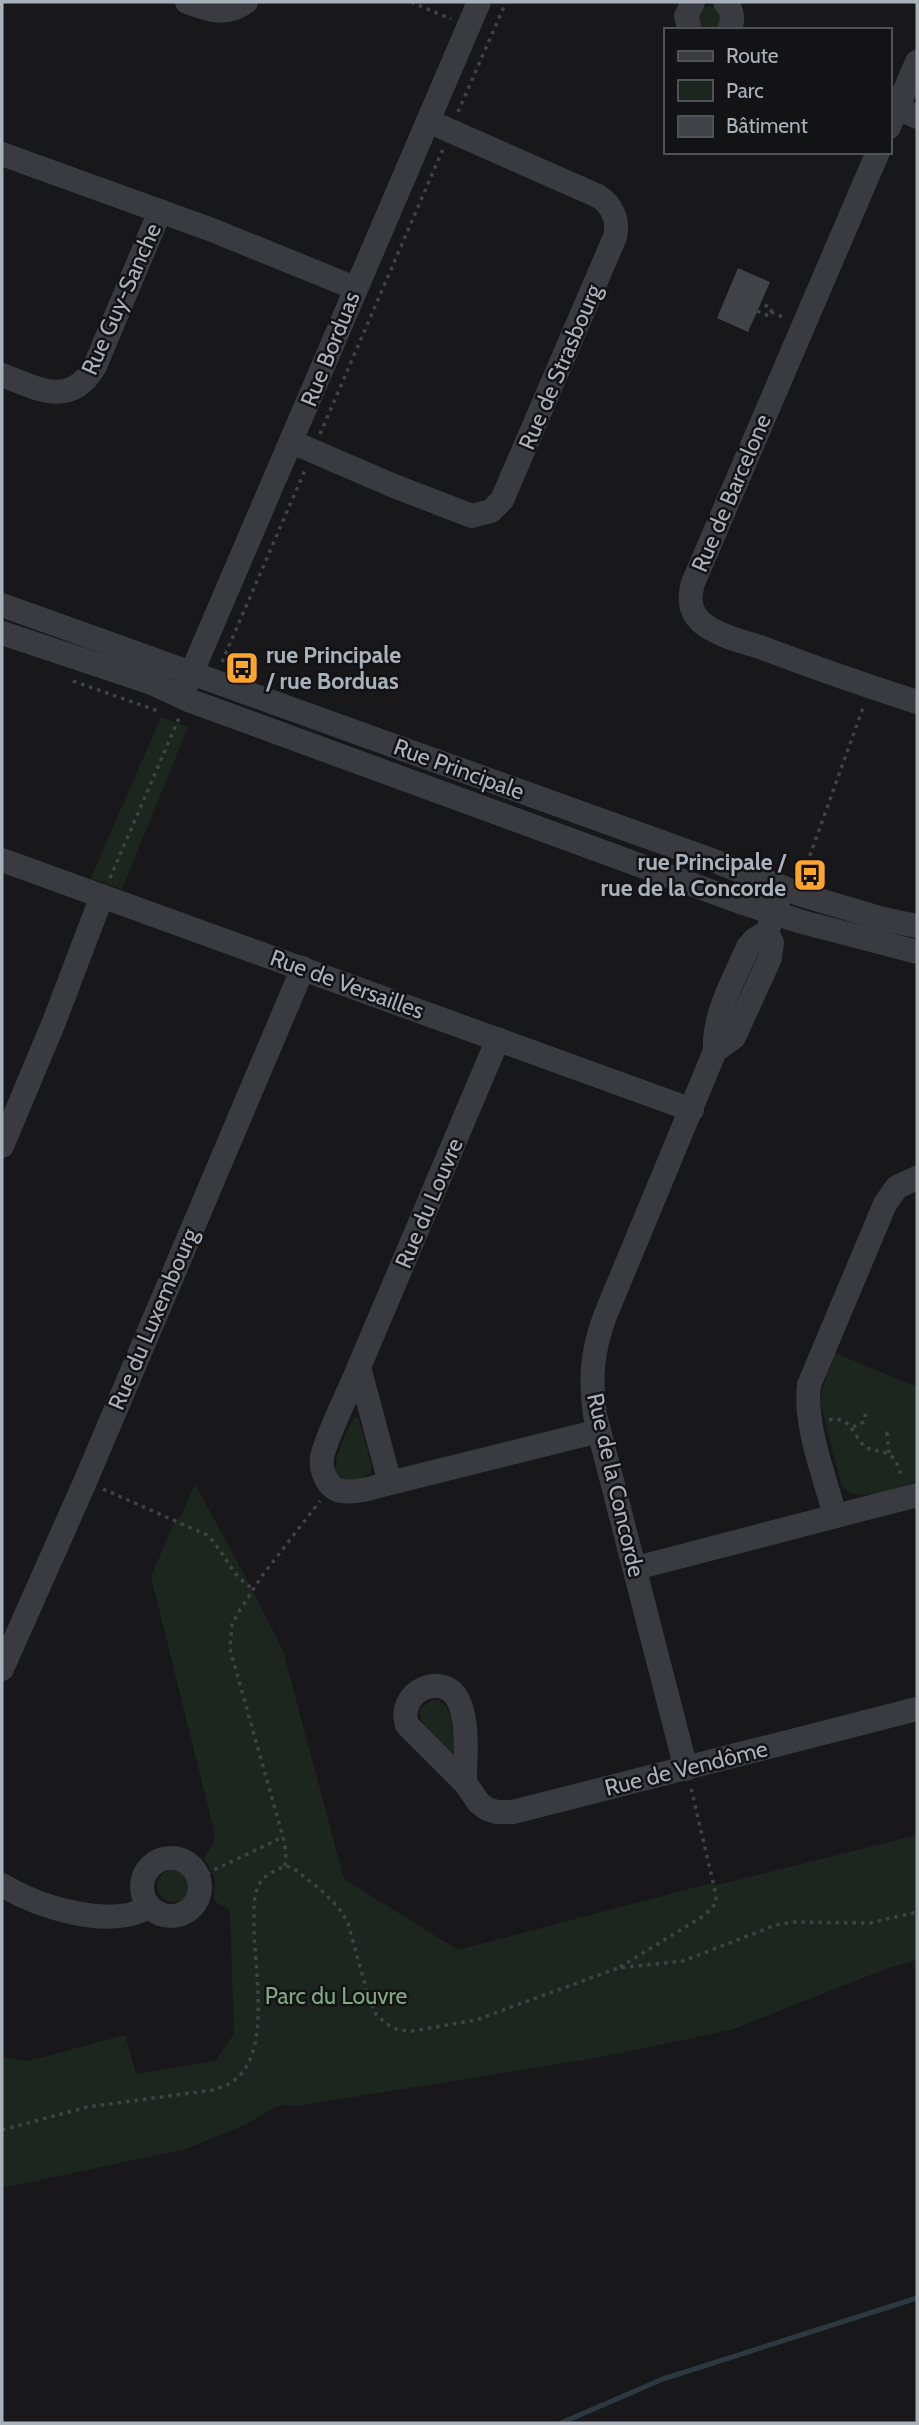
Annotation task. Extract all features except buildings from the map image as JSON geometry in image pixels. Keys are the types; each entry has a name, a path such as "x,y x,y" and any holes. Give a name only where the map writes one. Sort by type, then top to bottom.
{"street":[{"path":"187,2 219,12 227,12 246,2"},
{"name":"Rue Borduas","path":"180,708 191,673 479,2"},
{"path":"689,28 686,16 693,2"},
{"path":"725,2 732,12 730,28"},
{"path":"901,118 917,62"},
{"name":"Rue de Strasbourg","path":"292,442 472,516 484,514 499,504 530,439 615,237 616,222 609,204 590,191 428,121"},
{"name":"Rue Guy-Sanche","path":"2,154 160,211 355,288"},
{"name":"Rue de Barcelone","path":"877,154 693,583 690,600 691,608 700,620 717,632 917,702"},
{"name":"Rue Guy-Sanche","path":"2,375 59,392 72,391 83,384 96,366 160,211"},
{"name":"Rue Principale","path":"2,605 720,863 793,882 883,919 917,926"},
{"name":"Rue Principale","path":"2,633 130,675 180,708 770,923 917,952"},
{"name":"Rue de Versailles","path":"2,860 105,890 303,968 692,1110"},
{"name":"Rue de la Concorde","path":"688,1775 599,1431 593,1401 591,1368 597,1339 715,1051 714,1035 718,1017 748,947 770,923 793,882"},
{"path":"2,1146 105,890"},
{"name":"Rue du Luxembourg","path":"2,1669 8,1636 85,1482 303,968"},
{"name":"Rue du Louvre","path":"498,1039 359,1367 325,1450 322,1467 327,1482 335,1489 356,1491 599,1431"},
{"path":"835,1516 809,1417 809,1385 885,1204 897,1187 917,1178"},
{"path":"359,1367 390,1483"},
{"path":"636,1569 835,1516 910,1489"},
{"name":"Rue de Vendôme","path":"466,1783 473,1797 487,1809 513,1812 688,1775 917,1709"},
{"path":"164,1858 184,1860 192,1866 199,1877 201,1893 197,1902 183,1914 165,1916 149,1907 141,1888 143,1878 155,1863 164,1858"},
{"path":"2,1885 16,1894 76,1913 128,1916 149,1907"}],"path":[{"path":"411,2 453,20"},
{"path":"457,114 506,2"},
{"name":"Rue Borduas","path":"320,433 442,152"},
{"path":"757,311 769,316 772,309 761,303"},
{"path":"225,655 306,469"},
{"path":"793,882 866,698"},
{"path":"105,890 180,708"},
{"path":"852,1428 863,1422 866,1411"},
{"path":"824,1422 838,1419 852,1428 866,1448 889,1453 896,1459 910,1489"},
{"path":"889,1453 887,1433 891,1433"},
{"path":"96,1486 207,1535 218,1545 242,1583 254,1589"},
{"path":"285,1866 283,1836 230,1649 229,1637 232,1625 254,1589 323,1497"},
{"path":"2,2130 87,2107 213,2090 239,2077 253,2051 258,2020 253,1938 256,1894 261,1881 285,1866 293,1868 338,1907 348,1923 369,1999 376,2014 398,2030 431,2029 476,2020 618,1968 705,1915 716,1903 688,1775"},
{"path":"199,1877 283,1836"},
{"path":"618,1968 683,1961 776,1925 793,1922 870,1923 917,1912"}],"green space":[{"path":"706,7 714,7 721,14 721,22 715,28 705,28 699,22 699,14"},
{"path":"161,717 188,727 122,889 91,878"},
{"path":"835,1353 917,1387 917,1481 867,1495 848,1491 841,1484 821,1406 822,1390"},
{"path":"358,1417 372,1467 367,1475 350,1480 341,1478 337,1473 337,1456 354,1418"},
{"name":"Parc du Louvre","path":"195,1484 283,1651 344,1879 458,1950 708,1884 718,1885 917,1835 917,1960 888,1968 731,2030 596,2058 297,2106 284,2105 186,2149 2,2188 2,2057 28,2061 125,2035 136,2074 215,2061 234,2034 230,1910 214,1901 215,1879 204,1858 214,1842 214,1831 151,1577 174,1523 182,1515"},
{"path":"439,1700 450,1715 455,1751 451,1752 430,1733 420,1716 420,1709 431,1701"},
{"path":"173,1870 184,1875 189,1886 184,1897 173,1902 162,1897 157,1886 162,1875"}],"waterway":[{"path":"561,2423 663,2379 917,2298"}],"place":[{"name":"rue Principale / rue Borduas","path":"242,668"},
{"name":"rue Principale / rue de la Concorde","path":"810,875"}]}
